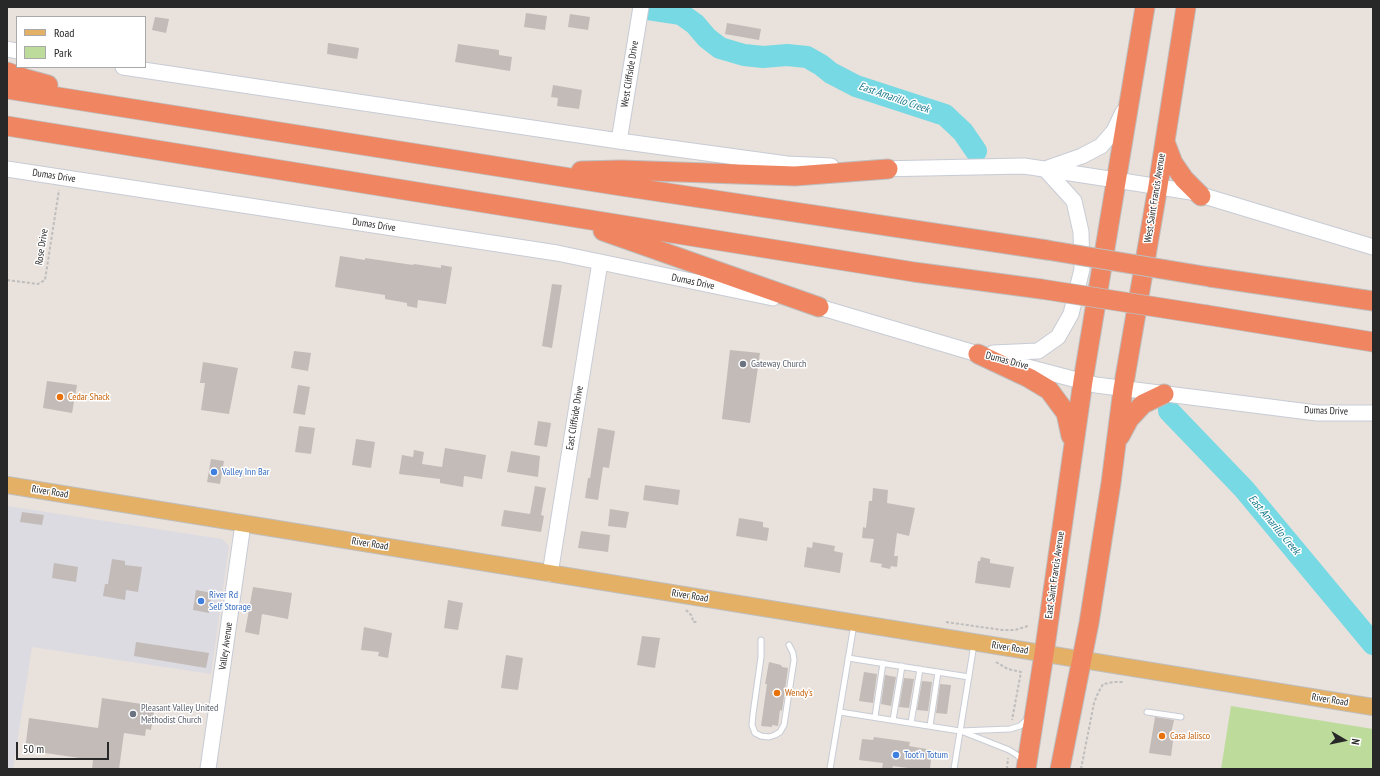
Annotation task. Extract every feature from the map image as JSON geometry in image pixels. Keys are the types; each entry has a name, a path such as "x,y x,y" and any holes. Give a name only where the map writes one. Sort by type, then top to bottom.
{"highway":[{"path":"1083,382 1145,7"},
{"name":"West Saint Francis Avenue","path":"1123,389 1158,186 1186,7"},
{"path":"7,72 26,80 172,116"},
{"path":"7,89 172,116 1373,301"},
{"path":"7,126 906,271 1041,288 1373,342"},
{"path":"7,132 49,133"},
{"path":"1165,142 1173,163 1184,179 1201,196"},
{"path":"527,171 621,170 795,176 888,169"},
{"path":"561,216 819,306"},
{"path":"978,354 1029,378 1048,390 1066,413 1070,425 1073,449"},
{"name":"East Saint Francis Avenue","path":"1026,767 1044,654 1083,382"},
{"path":"1060,769 1089,623 1123,389"},
{"path":"1116,444 1129,419 1143,404 1164,394"}],"main road":[{"name":"West Cliffside Drive","path":"619,141 641,7"},
{"path":"130,68 619,141 787,164 888,169 1024,166 1045,169 1158,186 1201,196 1373,247"},
{"path":"1045,169 1082,156 1101,146 1114,131 1130,96"},
{"name":"Dumas Drive","path":"7,169 557,253 730,290 819,306 978,354 1096,385 1317,413 1373,413"},
{"path":"978,354 1038,351 1058,337 1071,314 1082,268 1081,232 1074,201 1045,169"},
{"name":"East Cliffside Drive","path":"550,574 600,262"},
{"name":"River Road","path":"7,485 1373,707"},
{"name":"Valley Avenue","path":"208,769 243,524"}],"lane":[{"path":"830,769 854,623"},
{"path":"761,640 761,657 752,714 752,725 755,733 760,736 769,737 775,735 780,732 784,725 794,660 793,653 789,645"},
{"path":"954,769 975,642"},
{"path":"848,658 969,677"},
{"path":"875,717 883,664"},
{"path":"893,720 902,666"},
{"path":"911,723 920,669"},
{"path":"930,726 938,672"},
{"path":"840,712 960,731 1009,750 1017,755 1026,767"},
{"path":"1147,712 1181,717"},
{"path":"960,731 1010,729 1020,726 1034,715"}],"path":[{"name":"Rose Drive","path":"7,280 38,284 45,280 61,177"},
{"path":"996,662 1008,669 1021,672"},
{"path":"1081,769 1094,703 1098,693 1103,684 1129,682"}],"shaded area":[{"path":"7,506 222,539 229,546 211,674 32,647 13,769 7,769"}],"green space":[{"path":"1231,706 1373,729 1373,769 1221,769"}],"building":[{"path":"526,13 547,16 545,30 524,27"},
{"path":"570,14 590,17 588,30 568,27"},
{"path":"155,17 169,19 166,33 152,30"},
{"path":"727,23 761,29 759,40 725,34"},
{"path":"328,43 359,48 357,59 327,54"},
{"path":"458,44 499,50 499,55 512,57 510,71 455,62"},
{"path":"553,85 582,90 579,109 557,106 558,98 551,97"},
{"path":"340,256 441,268 441,265 452,267 446,304 418,300 417,308 407,306 407,303 385,299 385,295 335,287"},
{"path":"552,284 562,285 552,348 542,346"},
{"path":"730,350 760,353 750,423 722,419"},
{"path":"294,351 311,353 308,371 291,368"},
{"path":"203,362 238,368 229,414 201,410 205,383 200,383"},
{"path":"47,381 77,385 72,413 43,408"},
{"path":"298,385 310,387 305,415 293,413"},
{"path":"538,421 551,423 547,447 534,445"},
{"path":"299,426 315,428 311,454 295,452"},
{"path":"598,428 615,431 609,468 603,467 598,500 585,498 588,478 590,478"},
{"path":"356,439 375,442 371,468 352,465"},
{"path":"445,448 486,455 482,479 464,476 463,487 440,483 440,479 399,474 402,455 413,457 414,450 424,452 422,464 442,467"},
{"path":"511,451 540,456 538,477 507,472"},
{"path":"211,459 224,461 220,484 207,482"},
{"path":"645,485 680,490 678,505 643,500"},
{"path":"535,486 546,488 541,515 544,516 541,532 501,526 504,510 530,514"},
{"path":"873,488 888,490 887,503 915,508 909,536 897,533 894,556 898,556 897,567 891,566 890,569 881,567 882,564 870,562 874,539 862,538 863,527 866,528 869,501 872,501"},
{"path":"610,509 629,512 626,528 608,526"},
{"path":"22,512 44,515 42,525 20,522"},
{"path":"739,518 763,522 763,527 769,528 767,541 736,536"},
{"path":"581,531 610,535 608,552 578,548"},
{"path":"813,542 835,546 834,551 843,553 840,573 804,567 807,547 812,548"},
{"path":"981,557 990,559 990,563 1014,567 1010,588 975,583 978,561 980,561"},
{"path":"112,559 125,561 125,565 142,567 138,592 126,590 125,600 103,596 105,584 108,584"},
{"path":"54,563 78,567 76,582 52,578"},
{"path":"253,587 292,593 288,619 262,614 259,635 245,632"},
{"path":"196,590 212,593 209,613 193,610"},
{"path":"448,600 463,603 458,630 444,628"},
{"path":"364,627 392,633 388,658 378,656 379,652 361,650"},
{"path":"642,636 660,638 655,668 637,665"},
{"path":"136,642 209,653 206,668 134,656"},
{"path":"506,655 523,658 518,690 501,688"},
{"name":"Wendy's","path":"769,662 788,668 782,711 780,710 778,726 772,725 772,727 761,726 767,684 765,684"},
{"path":"864,672 877,674 873,703 859,701"},
{"path":"885,675 896,677 891,706 881,704"},
{"path":"904,678 914,679 909,708 899,707"},
{"path":"922,681 932,682 928,711 917,710"},
{"path":"940,684 951,685 947,714 936,713"},
{"path":"102,698 155,706 151,730 146,729 145,736 124,733 119,769 92,769 93,760 25,750 29,718 98,728"},
{"path":"1155,717 1174,720 1171,734 1174,734 1171,756 1149,753"},
{"name":"Toot'n Totum","path":"874,737 910,742 909,746 932,750 930,769 893,766 892,769 887,769 882,768 883,763 859,760 862,739 873,740"}],"waterway":[{"name":"East Amarillo Creek","path":"648,9 681,14 695,24 707,38 720,48 744,55 763,57 787,55 807,57 831,73 856,86 945,115 963,132 976,151"},
{"name":"East Amarillo Creek","path":"1169,411 1244,489 1373,644"}],"place":[{"name":"Gateway Church","path":"743,364"},
{"name":"Cedar Shack","path":"60,397"},
{"name":"Valley Inn Bar","path":"214,472"},
{"name":"River Rd Self Storage","path":"201,601"},
{"name":"Wendy's","path":"777,693"},
{"name":"Pleasant Valley United Methodist Church","path":"133,714"},
{"name":"Casa Jalisco","path":"1162,736"},
{"name":"Toot'n Totum","path":"896,755"}]}
